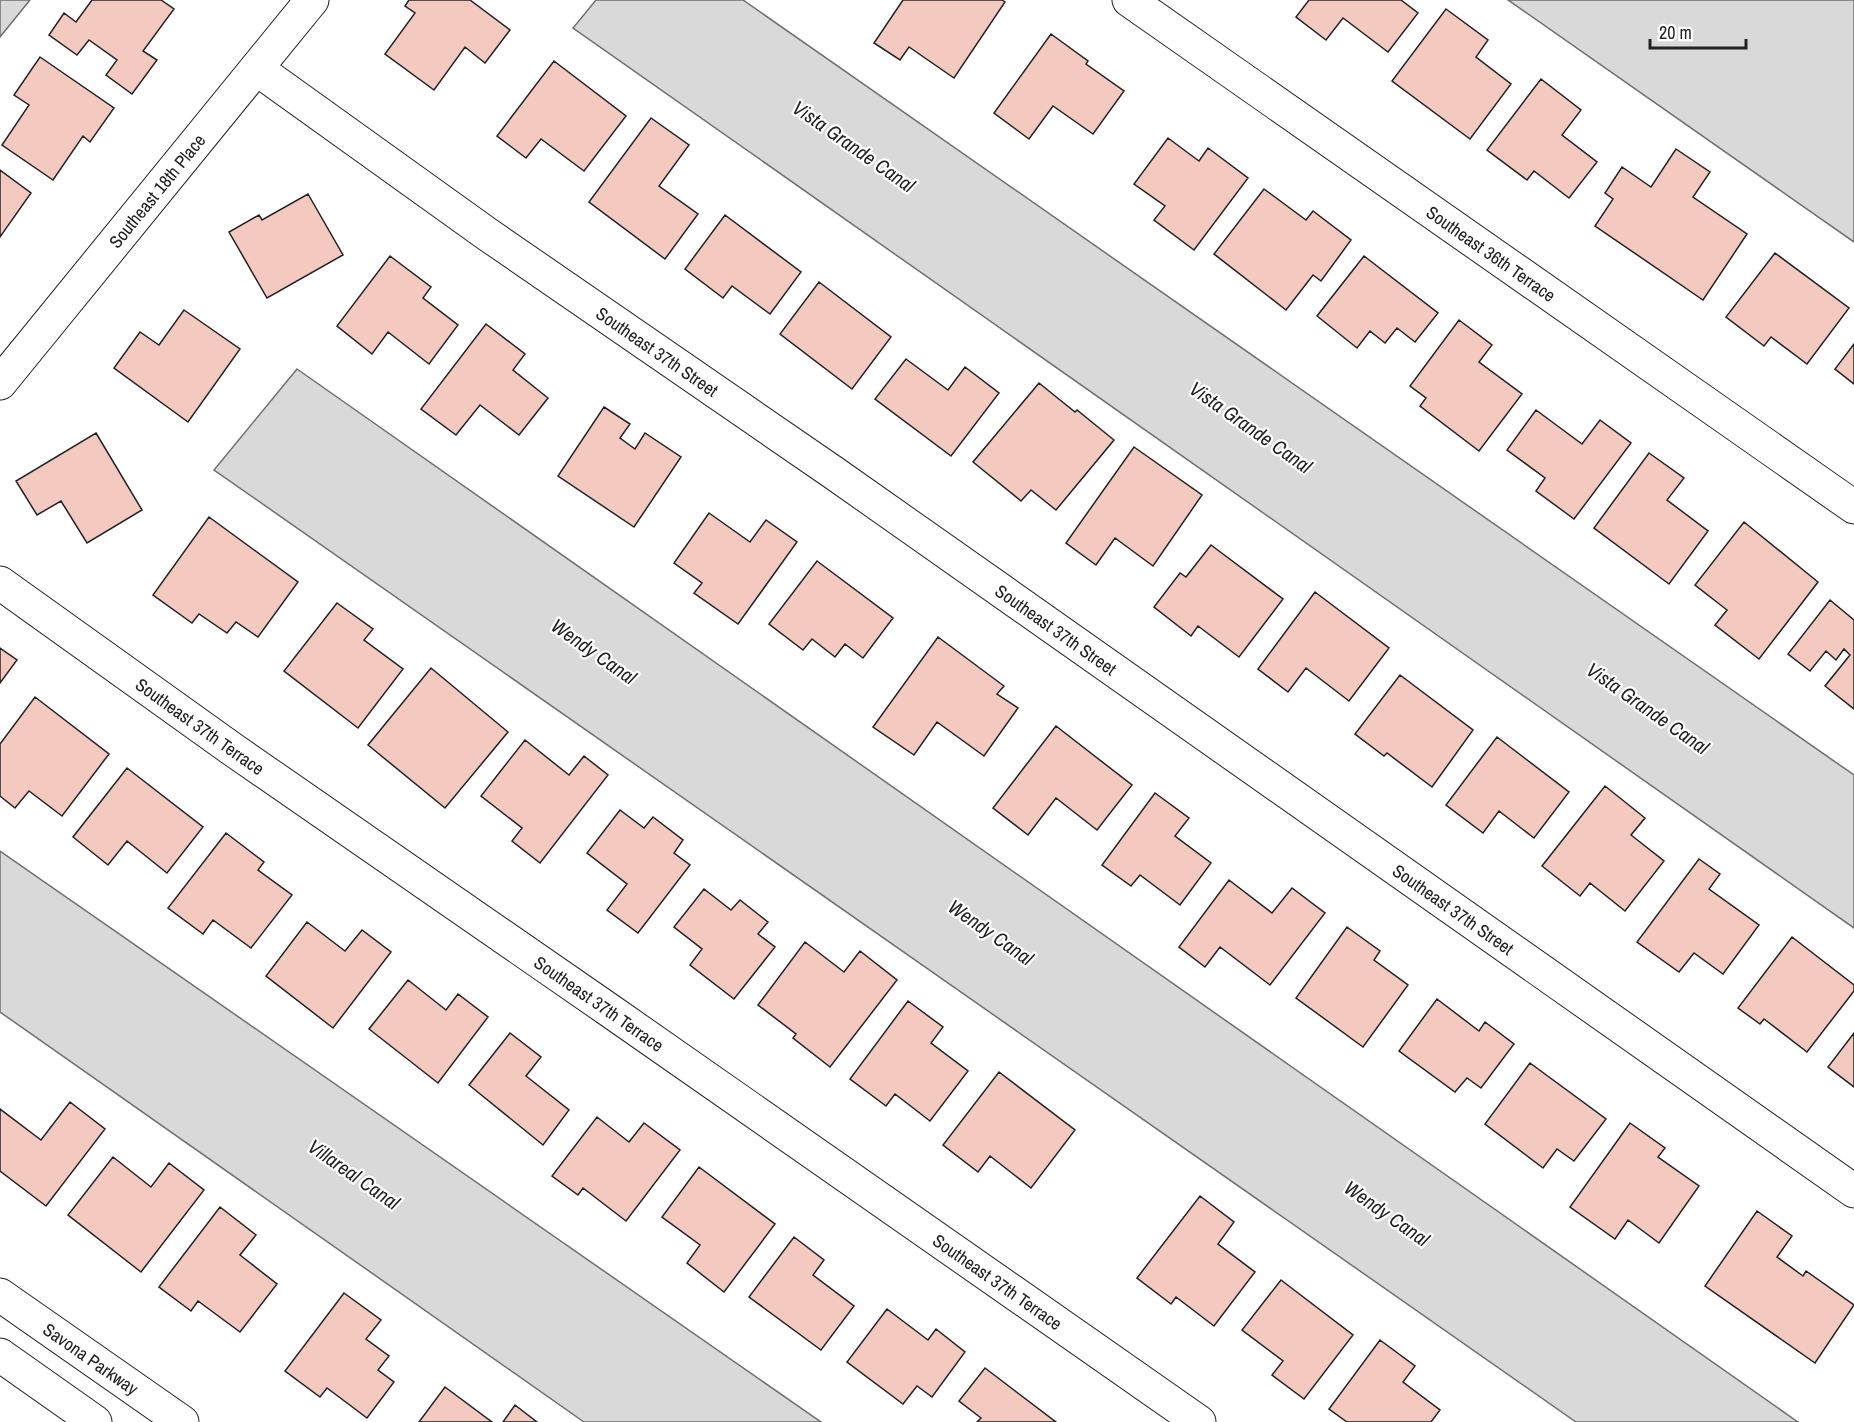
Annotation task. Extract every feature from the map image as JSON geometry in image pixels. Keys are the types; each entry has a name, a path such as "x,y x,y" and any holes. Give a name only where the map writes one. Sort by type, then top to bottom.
{"street":[{"name":"Southeast 18th Place","path":"0,383 312,0"},
{"name":"Southeast 36th Terrace","path":"1129,0 1854,507"},
{"name":"Southeast 37th Street","path":"257,69 487,234 814,459 1854,1191"},
{"name":"Southeast 37th Terrace","path":"0,583 232,749 1199,1422"},
{"name":"Savona Parkway","path":"0,1295 182,1422"},
{"path":"0,1355 95,1422"}],"water":[{"path":"0,0 30,0 0,37"},
{"name":"Vista Grande Canal","path":"596,0 743,0 1854,775 1854,928 573,28"},
{"path":"1508,0 1854,0 1854,242"},
{"name":"Wendy Canal","path":"297,369 1798,1422 1576,1422 214,470"},
{"name":"Villareal Canal","path":"0,851 821,1422 584,1422 0,1012"}],"building":[{"path":"92,0 161,0 174,9 143,51 157,60 132,94 106,75 117,60 89,40 77,55 49,35 64,13 76,22"},
{"path":"409,0 470,0 510,30 485,63 465,47 434,90 385,54 415,13 405,6"},
{"path":"903,0 1002,0 1005,2 954,78 909,47 900,60 874,43"},
{"path":"1309,0 1401,0 1418,13 1388,52 1343,18 1326,40 1296,17"},
{"path":"1446,9 1488,40 1476,57 1511,84 1470,139 1392,81"},
{"path":"1051,34 1088,61 1086,64 1124,91 1093,134 1053,106 1029,139 994,113"},
{"path":"40,57 114,108 90,142 83,136 53,180 2,145 29,105 14,95"},
{"path":"554,61 626,116 584,171 541,139 526,158 497,136"},
{"path":"1541,79 1581,110 1562,135 1597,162 1569,198 1534,171 1527,180 1487,150"},
{"path":"651,118 689,145 659,186 698,214 665,259 589,202"},
{"path":"1168,138 1199,161 1208,148 1248,178 1194,250 1154,220 1165,206 1134,184"},
{"path":"1676,149 1710,172 1693,197 1747,234 1703,300 1595,226 1613,199 1605,193 1622,167 1651,187"},
{"path":"0,170 31,193 0,237"},
{"path":"1264,189 1306,220 1313,211 1351,240 1321,281 1313,275 1286,310 1214,254"},
{"path":"308,194 343,255 267,298 229,232 259,215 262,220"},
{"path":"725,215 801,272 770,314 732,286 723,298 685,269"},
{"path":"1775,253 1849,308 1807,364 1771,337 1764,346 1726,317"},
{"path":"390,256 431,287 423,298 458,325 429,364 388,332 372,354 337,326"},
{"path":"1364,256 1438,313 1415,342 1397,328 1385,343 1370,331 1357,348 1317,316"},
{"path":"819,282 891,337 852,389 780,334"},
{"path":"184,310 240,349 188,422 114,368 140,332 159,345"},
{"path":"1459,320 1492,345 1479,362 1522,394 1479,451 1420,406 1426,398 1410,386"},
{"path":"486,324 525,354 513,370 548,398 519,435 480,405 456,435 421,409"},
{"path":"1854,344 1854,384 1835,369"},
{"path":"906,359 948,390 965,367 999,393 951,456 875,399"},
{"path":"1039,383 1114,440 1056,510 1031,490 1021,501 973,462"},
{"path":"604,407 630,424 620,438 635,449 645,433 681,457 634,527 558,476"},
{"path":"1536,410 1582,444 1600,420 1631,443 1574,519 1536,491 1545,478 1507,450"},
{"path":"96,433 142,510 87,543 61,501 37,515 16,481"},
{"path":"1134,447 1202,495 1153,566 1115,538 1096,565 1066,543"},
{"path":"1649,453 1684,478 1667,500 1708,531 1669,584 1594,528"},
{"path":"709,513 750,542 766,520 797,542 738,624 694,593 702,583 674,563"},
{"path":"209,517 298,582 258,637 236,622 227,633 199,614 192,623 153,595"},
{"path":"1744,522 1818,582 1759,659 1715,625 1727,610 1695,585"},
{"path":"1211,545 1283,599 1239,657 1198,626 1191,636 1154,607 1180,573 1186,577"},
{"path":"817,561 893,618 863,658 845,644 835,657 812,639 803,650 769,624"},
{"path":"1315,592 1389,648 1349,701 1306,668 1288,692 1258,669"},
{"path":"1830,600 1854,620 1854,709 1825,686 1850,655 1844,649 1836,660 1826,651 1810,671 1788,654"},
{"path":"337,603 373,629 364,640 403,669 358,728 284,671"},
{"path":"938,637 1004,686 997,694 1018,708 984,756 937,722 914,755 873,727"},
{"path":"0,648 17,660 0,683"},
{"path":"431,668 508,732 445,808 368,745"},
{"path":"1400,675 1473,730 1432,787 1387,753 1384,756 1355,734"},
{"path":"35,697 109,754 62,816 29,791 15,808 0,796 0,744"},
{"path":"1056,726 1132,785 1097,830 1056,798 1028,835 993,808"},
{"path":"1497,737 1569,792 1534,838 1499,811 1483,833 1446,805"},
{"path":"525,740 569,775 584,756 608,775 540,863 512,841 522,828 481,796"},
{"path":"127,768 203,827 167,873 127,841 108,865 73,837"},
{"path":"1605,786 1645,818 1631,835 1664,861 1625,911 1590,883 1580,896 1542,866"},
{"path":"1155,793 1189,818 1175,836 1211,863 1180,905 1140,875 1131,886 1102,865"},
{"path":"620,810 644,828 653,817 683,840 674,853 690,865 638,933 607,910 627,884 587,853"},
{"path":"226,833 264,862 258,870 292,895 251,948 213,920 203,934 168,908"},
{"path":"1699,859 1720,874 1709,889 1759,925 1723,974 1694,953 1679,972 1637,942"},
{"path":"1229,880 1272,913 1292,888 1325,913 1270,985 1220,947 1205,967 1179,947"},
{"path":"704,889 731,910 740,900 768,922 758,934 775,947 734,999 690,965 702,949 674,927"},
{"path":"307,922 345,951 362,930 391,952 333,1028 266,976"},
{"path":"1347,927 1380,951 1374,960 1408,985 1363,1047 1296,998"},
{"path":"1792,937 1854,985 1854,991 1807,1052 1764,1019 1760,1024 1738,1008"},
{"path":"805,942 844,972 860,951 897,980 830,1067 793,1038 796,1034 758,1005"},
{"path":"408,980 446,1010 458,994 488,1017 438,1083 369,1029"},
{"path":"1437,999 1479,1031 1485,1022 1514,1044 1481,1088 1467,1078 1455,1092 1399,1051"},
{"path":"908,1001 943,1027 931,1043 968,1071 930,1121 895,1094 886,1106 850,1079"},
{"path":"510,1033 541,1057 526,1076 569,1110 543,1145 469,1085"},
{"path":"1854,1033 1854,1087 1828,1067"},
{"path":"1530,1063 1606,1119 1574,1161 1557,1149 1543,1168 1485,1124"},
{"path":"999,1072 1075,1130 1031,1188 990,1156 978,1172 943,1145"},
{"path":"70,1102 105,1129 46,1206 0,1171 0,1109 41,1140"},
{"path":"597,1117 629,1142 644,1123 680,1150 626,1221 583,1188 578,1195 552,1176"},
{"path":"1630,1123 1665,1148 1658,1157 1699,1186 1659,1243 1628,1220 1615,1239 1570,1207"},
{"path":"113,1157 151,1187 169,1163 204,1190 141,1272 68,1215"},
{"path":"699,1167 775,1224 724,1292 687,1263 700,1245 662,1217"},
{"path":"1200,1196 1234,1222 1218,1244 1255,1272 1214,1326 1176,1297 1171,1304 1137,1278"},
{"path":"220,1207 256,1235 240,1255 277,1284 240,1332 198,1301 191,1311 159,1287"},
{"path":"1757,1211 1792,1236 1777,1257 1803,1276 1806,1271 1854,1305 1815,1363 1705,1286"},
{"path":"794,1237 824,1260 813,1275 854,1306 821,1350 749,1297"},
{"path":"1281,1280 1353,1335 1304,1399 1272,1375 1283,1361 1242,1330"},
{"path":"344,1293 381,1320 366,1339 389,1356 378,1370 394,1382 367,1418 327,1388 320,1397 285,1371"},
{"path":"887,1309 928,1340 936,1329 965,1352 932,1397 917,1386 903,1404 847,1362"},
{"path":"1380,1340 1415,1366 1403,1382 1440,1410 1431,1422 1347,1422 1329,1409"},
{"path":"985,1368 1056,1422 977,1422 981,1418 959,1401"},
{"path":"445,1387 492,1422 419,1422"},
{"path":"515,1405 537,1422 503,1422"}]}
